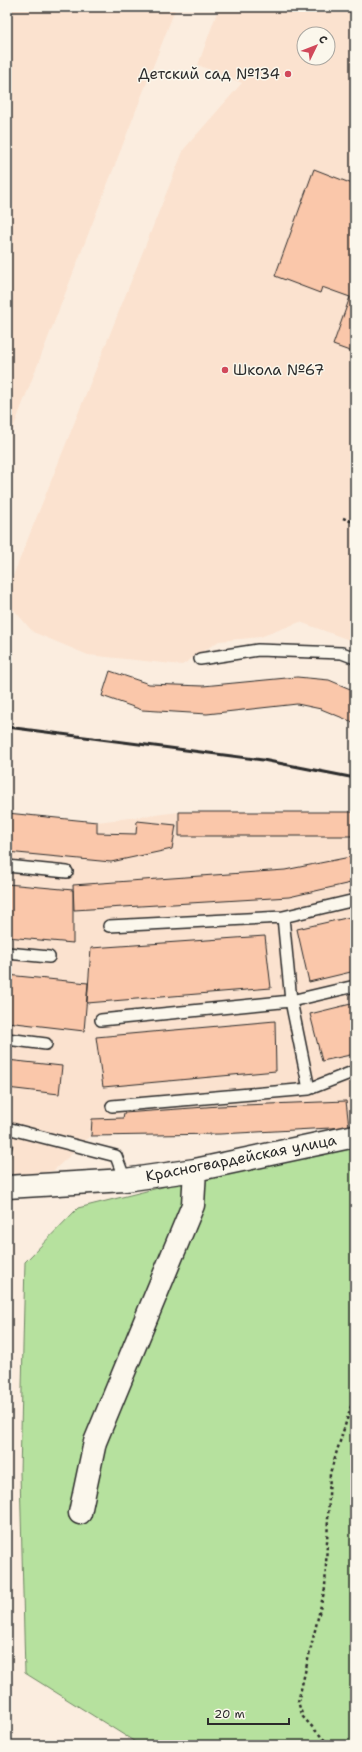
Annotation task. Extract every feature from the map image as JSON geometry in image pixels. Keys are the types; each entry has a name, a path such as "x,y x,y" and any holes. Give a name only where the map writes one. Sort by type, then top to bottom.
{"street":[{"name":"Красногвардейская улица","path":"7,1187 125,1180 195,1170 355,1136"},
{"path":"80,1513 95,1442 193,1205 195,1170"}],"lane":[{"path":"200,659 258,650 342,653 355,658"},
{"path":"7,866 67,872"},
{"path":"109,926 282,917 355,900"},
{"path":"282,917 291,1001 309,1089"},
{"path":"7,953 49,957"},
{"path":"101,1020 291,1001 355,986"},
{"path":"7,1039 46,1044"},
{"path":"112,1106 309,1089 355,1071"},
{"path":"7,1128 116,1156 125,1180"}],"path":[{"path":"343,518 355,523"},
{"path":"329,1745 303,1717 298,1702 325,1588 330,1473 355,1394"}],"shaded area":[{"path":"7,7 176,7 7,444"},
{"name":"Школа №67","path":"219,7 355,7 355,642 300,622 260,637 219,641 182,665 88,655 33,632 7,602 7,591 184,149 242,83 198,65"},
{"path":"179,812 355,812 355,1125 349,1127 220,1134 91,1136 53,1171 7,1176 7,813 97,822"}],"green space":[{"path":"355,1139 355,1745 140,1745 25,1673 20,1473 25,1262 78,1208"}],"building":[{"path":"314,169 355,185 355,353 333,345 350,297 322,287 320,293 275,276"},
{"path":"110,671 149,684 203,686 297,677 329,680 355,691 355,723 321,709 297,704 207,714 142,710 102,696"},
{"path":"179,812 355,812 355,836 179,836"},
{"path":"7,813 97,822 97,833 136,834 137,821 176,825 172,849 111,862 7,852"},
{"path":"355,856 355,882 289,897 74,910 73,885 285,870"},
{"path":"7,884 73,890 73,943 7,937"},
{"path":"355,916 355,971 309,982 297,929"},
{"path":"265,936 271,988 87,1003 91,948"},
{"path":"7,975 88,983 84,1031 7,1022"},
{"path":"355,1003 355,1054 322,1061 310,1014"},
{"path":"275,1021 276,1071 103,1087 96,1037"},
{"path":"7,1060 62,1066 59,1094 7,1088"},
{"path":"346,1101 349,1127 220,1134 91,1136 92,1119 123,1118 124,1113 219,1106"},
{"path":"7,1143 13,1144 7,1169"}],"railway":[{"path":"7,727 263,760 355,778"}],"place":[{"name":"Детский сад №134","path":"288,74"},
{"name":"Школа №67","path":"225,370"}]}
